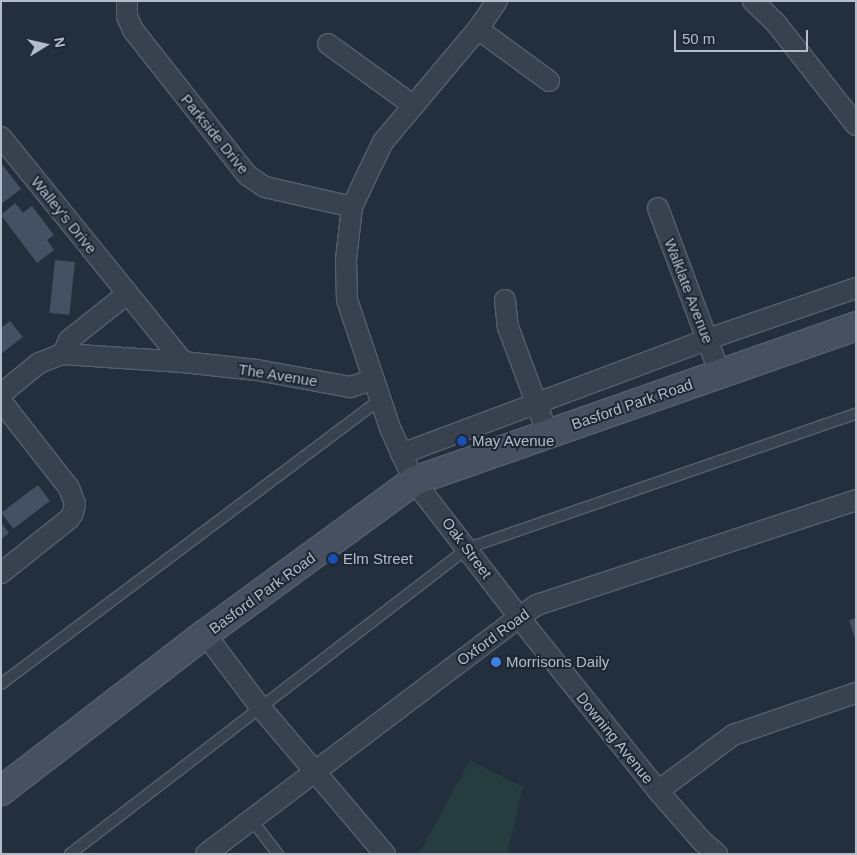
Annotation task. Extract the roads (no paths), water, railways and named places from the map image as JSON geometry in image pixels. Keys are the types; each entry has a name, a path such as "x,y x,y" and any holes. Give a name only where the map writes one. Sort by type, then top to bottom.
{"main road":[{"name":"Basford Park Road","path":"1,791 205,634 414,481 548,432 856,326"}],"street":[{"name":"Parkside Drive","path":"127,1 127,16 133,30 247,175 265,187 352,207"},
{"path":"414,481 401,454 380,399 347,300 346,260 352,207 383,142 478,29 497,1"},
{"path":"752,1 775,22 856,125"},
{"path":"478,29 549,82"},
{"path":"328,44 414,106"},
{"name":"Walley's Drive","path":"1,137 127,294"},
{"name":"Walklate Avenue","path":"658,208 720,374"},
{"path":"401,454 535,402 856,288"},
{"path":"64,354 68,340 127,294 183,362"},
{"path":"506,300 508,327 548,432"},
{"name":"The Avenue","path":"1,394 39,363 64,354 183,362 257,370 350,387 373,380"},
{"path":"1,401 69,488 75,504 69,519 1,573"},
{"name":"Oak Street","path":"414,481 468,548 518,616"},
{"name":"Oxford Road","path":"206,854 518,616 537,605 856,500"},
{"name":"Downing Avenue","path":"518,616 703,850"},
{"path":"205,634 261,708 385,854"},
{"path":"658,791 733,736 856,693"}],"lane":[{"path":"1,684 380,399"},
{"path":"70,854 468,548 856,414"},
{"path":"251,819 278,854"}],"place":[{"name":"May Avenue","path":"462,441"},
{"name":"Elm Street","path":"333,559"},
{"name":"Morrisons Daily","path":"496,662"}]}
